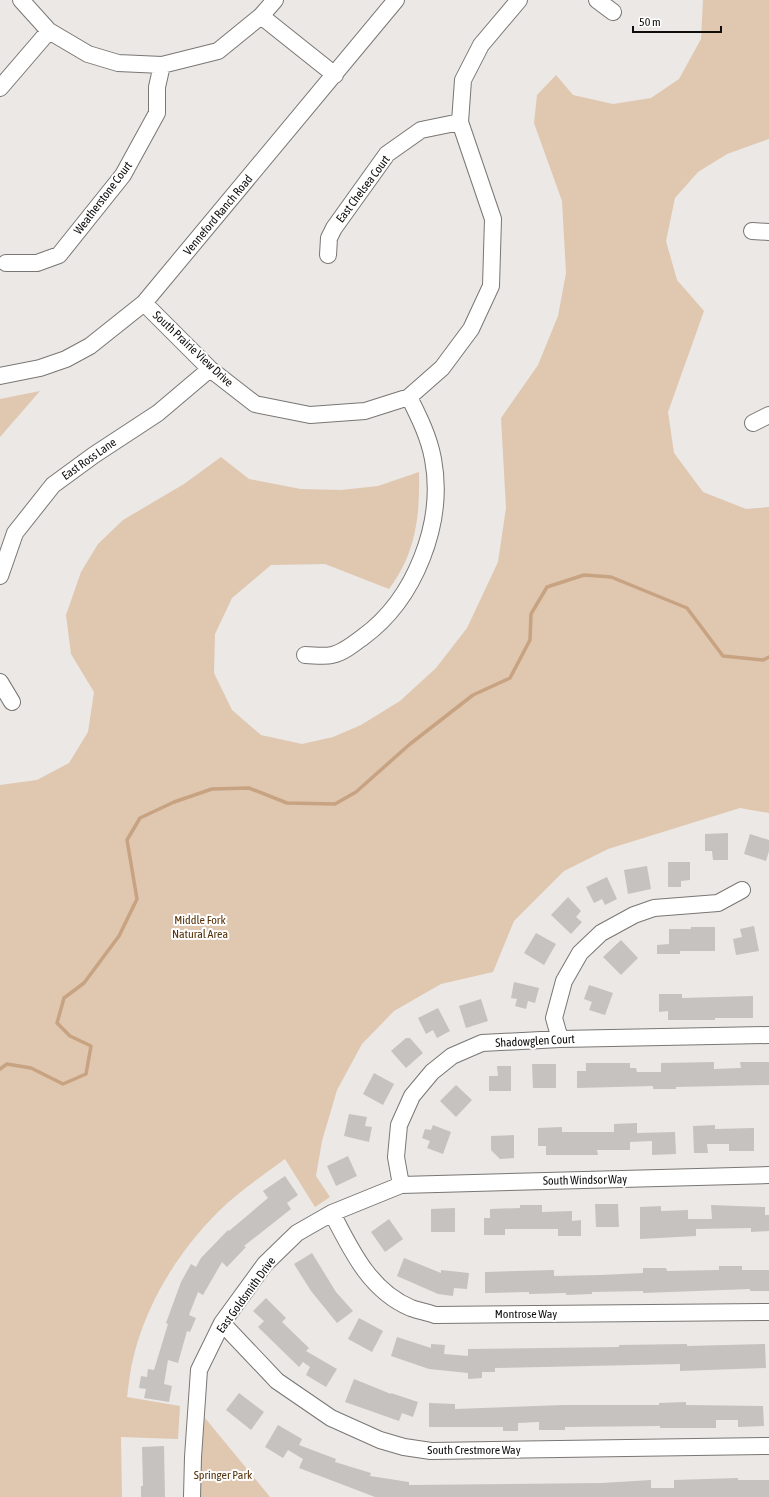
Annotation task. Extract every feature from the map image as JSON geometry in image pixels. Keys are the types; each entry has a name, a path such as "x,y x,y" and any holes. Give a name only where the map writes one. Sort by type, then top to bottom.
{"street":[{"path":"21,0 49,31 88,54 118,63 162,65 218,51 261,16 275,0"},
{"name":"Venneford Ranch Road","path":"0,376 40,368 66,359 90,346 144,303 396,0"},
{"name":"South Prairie View Drive","path":"144,303 210,369 255,404 310,415 365,411 409,397 442,368 463,341 471,329 491,286 493,219 460,122 463,80 481,45 519,0"},
{"path":"597,0 613,12"},
{"path":"261,16 335,74"},
{"path":"0,88 49,31"},
{"name":"Weatherstone Court","path":"6,263 37,263 59,255 123,175 157,113 157,87 162,65"},
{"name":"East Chelsea Court","path":"328,254 330,238 334,228 387,154 420,130 460,122"},
{"path":"752,231 769,232"},
{"name":"East Ross Lane","path":"0,576 15,533 53,485 94,454 158,413 210,369"},
{"path":"305,655 332,655 355,643 375,628 392,610 410,582 422,556 432,524 435,490 433,460 426,432 409,397"},
{"path":"753,423 769,414"},
{"path":"0,682 12,702"},
{"path":"560,1039 554,1018 564,981 580,954 601,934 634,915 654,908 718,902 742,890"},
{"name":"Shadowglen Court","path":"401,1185 396,1157 399,1125 412,1096 432,1072 452,1056 482,1043 560,1039 769,1035"},
{"name":"South Windsor Way","path":"401,1185 769,1175"},
{"name":"East Goldsmith Drive","path":"192,1497 193,1457 199,1370 222,1323 265,1264 297,1233 332,1213 401,1185"},
{"name":"Montrose Way","path":"332,1213 356,1258 380,1288 411,1307 435,1315 769,1312"},
{"name":"South Crestmore Way","path":"222,1323 277,1381 331,1418 380,1440 404,1447 432,1451 769,1446"}],"green space":[{"name":"Middle Fork Natural Area","path":"703,0 769,0 769,139 727,154 698,172 675,198 666,241 677,280 704,311 668,412 674,453 703,492 746,509 769,507 769,813 740,808 608,849 564,871 514,921 493,972 441,984 394,1011 362,1044 337,1090 322,1141 316,1176 330,1197 315,1207 285,1159 250,1184 218,1212 190,1243 166,1278 156,1297 147,1316 134,1355 127,1397 180,1406 178,1439 121,1437 122,1497 0,1497 0,785 37,780 69,763 88,732 94,692 71,654 66,615 81,572 98,544 123,520 184,484 221,457 249,479 301,489 341,490 378,486 419,472 419,504 411,548 405,562 389,589 325,564 271,565 232,598 215,634 214,673 232,710 261,735 302,744 333,737 361,725 400,701 436,668 467,628 498,562 506,508 501,418 538,365 558,316 566,273 562,201 534,123 537,95 556,75 573,95 613,104 651,98 679,79 701,39"},
{"path":"40,391 0,437 0,399"},
{"name":"Springer Park","path":"205,1418 270,1497 201,1497 201,1445"}],"building":[{"path":"728,833 728,860 713,860 712,851 705,851 705,834"},
{"path":"750,834 769,840 769,851 766,861 744,854"},
{"path":"668,862 690,862 690,880 681,881 681,887 668,887"},
{"path":"647,866 651,889 628,894 624,870"},
{"path":"607,877 617,899 605,905 602,899 594,903 586,887"},
{"path":"568,897 581,911 576,917 582,922 571,934 551,915"},
{"path":"754,926 759,951 736,955 733,939 742,937 740,929"},
{"path":"691,927 715,927 715,951 680,951 680,954 657,954 657,945 669,944 669,929 691,929"},
{"path":"536,933 556,944 544,965 524,953"},
{"path":"621,940 638,958 621,975 603,957"},
{"path":"514,982 539,988 535,1003 528,1001 526,1009 515,1006 517,999 511,998"},
{"path":"589,985 613,993 605,1015 589,1010 592,1002 584,999"},
{"path":"659,994 682,994 682,998 753,996 753,1018 668,1020 668,1011 659,1012"},
{"path":"481,999 488,1021 466,1028 459,1006"},
{"path":"438,1008 450,1031 437,1038 433,1030 426,1034 418,1018"},
{"path":"406,1038 410,1038 423,1053 406,1068 391,1051"},
{"path":"714,1062 714,1069 741,1068 740,1062 769,1062 769,1085 676,1087 676,1089 653,1089 653,1086 577,1088 577,1071 586,1071 586,1063 630,1063 630,1068 636,1068 637,1072 661,1072 661,1063"},
{"path":"532,1064 556,1064 556,1088 533,1088"},
{"path":"497,1066 511,1066 511,1091 489,1091 489,1076 498,1076"},
{"path":"374,1073 394,1084 383,1105 363,1094"},
{"path":"456,1085 472,1100 456,1117 440,1101"},
{"path":"349,1114 367,1117 365,1126 372,1127 369,1142 344,1136"},
{"path":"637,1123 637,1133 675,1132 676,1154 652,1155 652,1141 630,1142 630,1150 597,1150 598,1155 546,1155 546,1146 538,1146 538,1128 562,1127 562,1132 614,1132 614,1124"},
{"path":"433,1125 451,1132 443,1154 427,1148 430,1141 422,1138 425,1129 431,1130"},
{"path":"715,1125 715,1129 754,1128 754,1151 729,1151 729,1144 707,1144 708,1153 694,1153 693,1126"},
{"path":"514,1135 514,1158 500,1159 491,1150 491,1136"},
{"path":"348,1156 357,1176 336,1186 327,1166"},
{"path":"285,1176 298,1195 287,1203 291,1209 244,1246 246,1247 227,1267 222,1262 203,1295 198,1292 189,1315 196,1318 190,1332 187,1331 178,1363 168,1360 164,1384 172,1386 169,1402 144,1398 146,1389 139,1388 141,1376 147,1377 148,1369 154,1370 168,1324 166,1323 181,1282 191,1264 196,1267 201,1258 228,1230 229,1231 268,1198 263,1191"},
{"path":"595,1204 618,1204 619,1227 596,1227"},
{"path":"520,1205 542,1205 542,1212 572,1211 572,1221 581,1220 581,1236 558,1236 558,1229 505,1229 505,1235 484,1235 484,1218 490,1218 490,1209 520,1208"},
{"path":"711,1205 765,1207 765,1215 769,1215 769,1231 751,1232 751,1228 696,1229 696,1236 640,1239 640,1207 661,1206 661,1211 688,1210 688,1219 712,1219"},
{"path":"455,1208 455,1232 431,1232 431,1209"},
{"path":"389,1219 403,1239 385,1252 371,1232"},
{"path":"312,1253 336,1292 353,1311 337,1323 311,1291 294,1264"},
{"path":"404,1258 441,1273 441,1270 469,1273 467,1289 454,1288 453,1296 438,1294 397,1276"},
{"path":"719,1266 742,1266 742,1270 769,1270 769,1291 750,1291 750,1289 643,1293 643,1291 592,1292 592,1294 566,1295 566,1293 529,1294 529,1292 485,1293 485,1272 554,1270 554,1276 601,1275 643,1273 643,1268 666,1268 667,1271 719,1270"},
{"path":"266,1298 286,1318 282,1322 309,1348 306,1351 337,1369 326,1387 306,1375 310,1367 303,1362 299,1367 258,1327 264,1321 253,1311"},
{"path":"359,1318 383,1331 372,1352 348,1339"},
{"path":"397,1337 431,1348 431,1344 445,1345 444,1354 468,1356 468,1349 619,1347 619,1345 687,1344 687,1346 765,1344 766,1368 680,1371 680,1364 495,1368 495,1372 482,1372 482,1378 468,1379 468,1373 429,1369 391,1356"},
{"path":"354,1379 391,1394 418,1402 413,1417 402,1413 399,1421 345,1402"},
{"path":"239,1393 264,1412 251,1430 226,1410"},
{"path":"686,1402 686,1405 763,1406 764,1426 738,1427 738,1420 716,1420 716,1428 660,1428 660,1426 565,1427 565,1430 539,1430 539,1422 518,1423 518,1431 503,1431 503,1427 429,1427 429,1403 455,1404 455,1409 564,1405 659,1405 659,1403"},
{"path":"278,1425 302,1439 299,1445 336,1459 335,1462 371,1473 370,1476 409,1482 409,1485 602,1483 651,1480 651,1488 674,1488 674,1480 738,1478 738,1480 769,1480 769,1497 375,1497 299,1468 303,1459 288,1450 283,1458 265,1447"},
{"path":"164,1446 165,1497 141,1497 141,1486 143,1486 142,1447"}],"waterway":[{"path":"0,1069 7,1064 31,1068 63,1084 86,1074 91,1046 70,1036 57,1023 64,998 84,983 119,936 137,899 127,840 140,818 174,802 212,789 249,788 287,803 335,804 356,792 410,744 473,695 510,678 530,640 531,614 547,587 584,575 611,577 687,608 723,656 763,660 769,657"}]}
